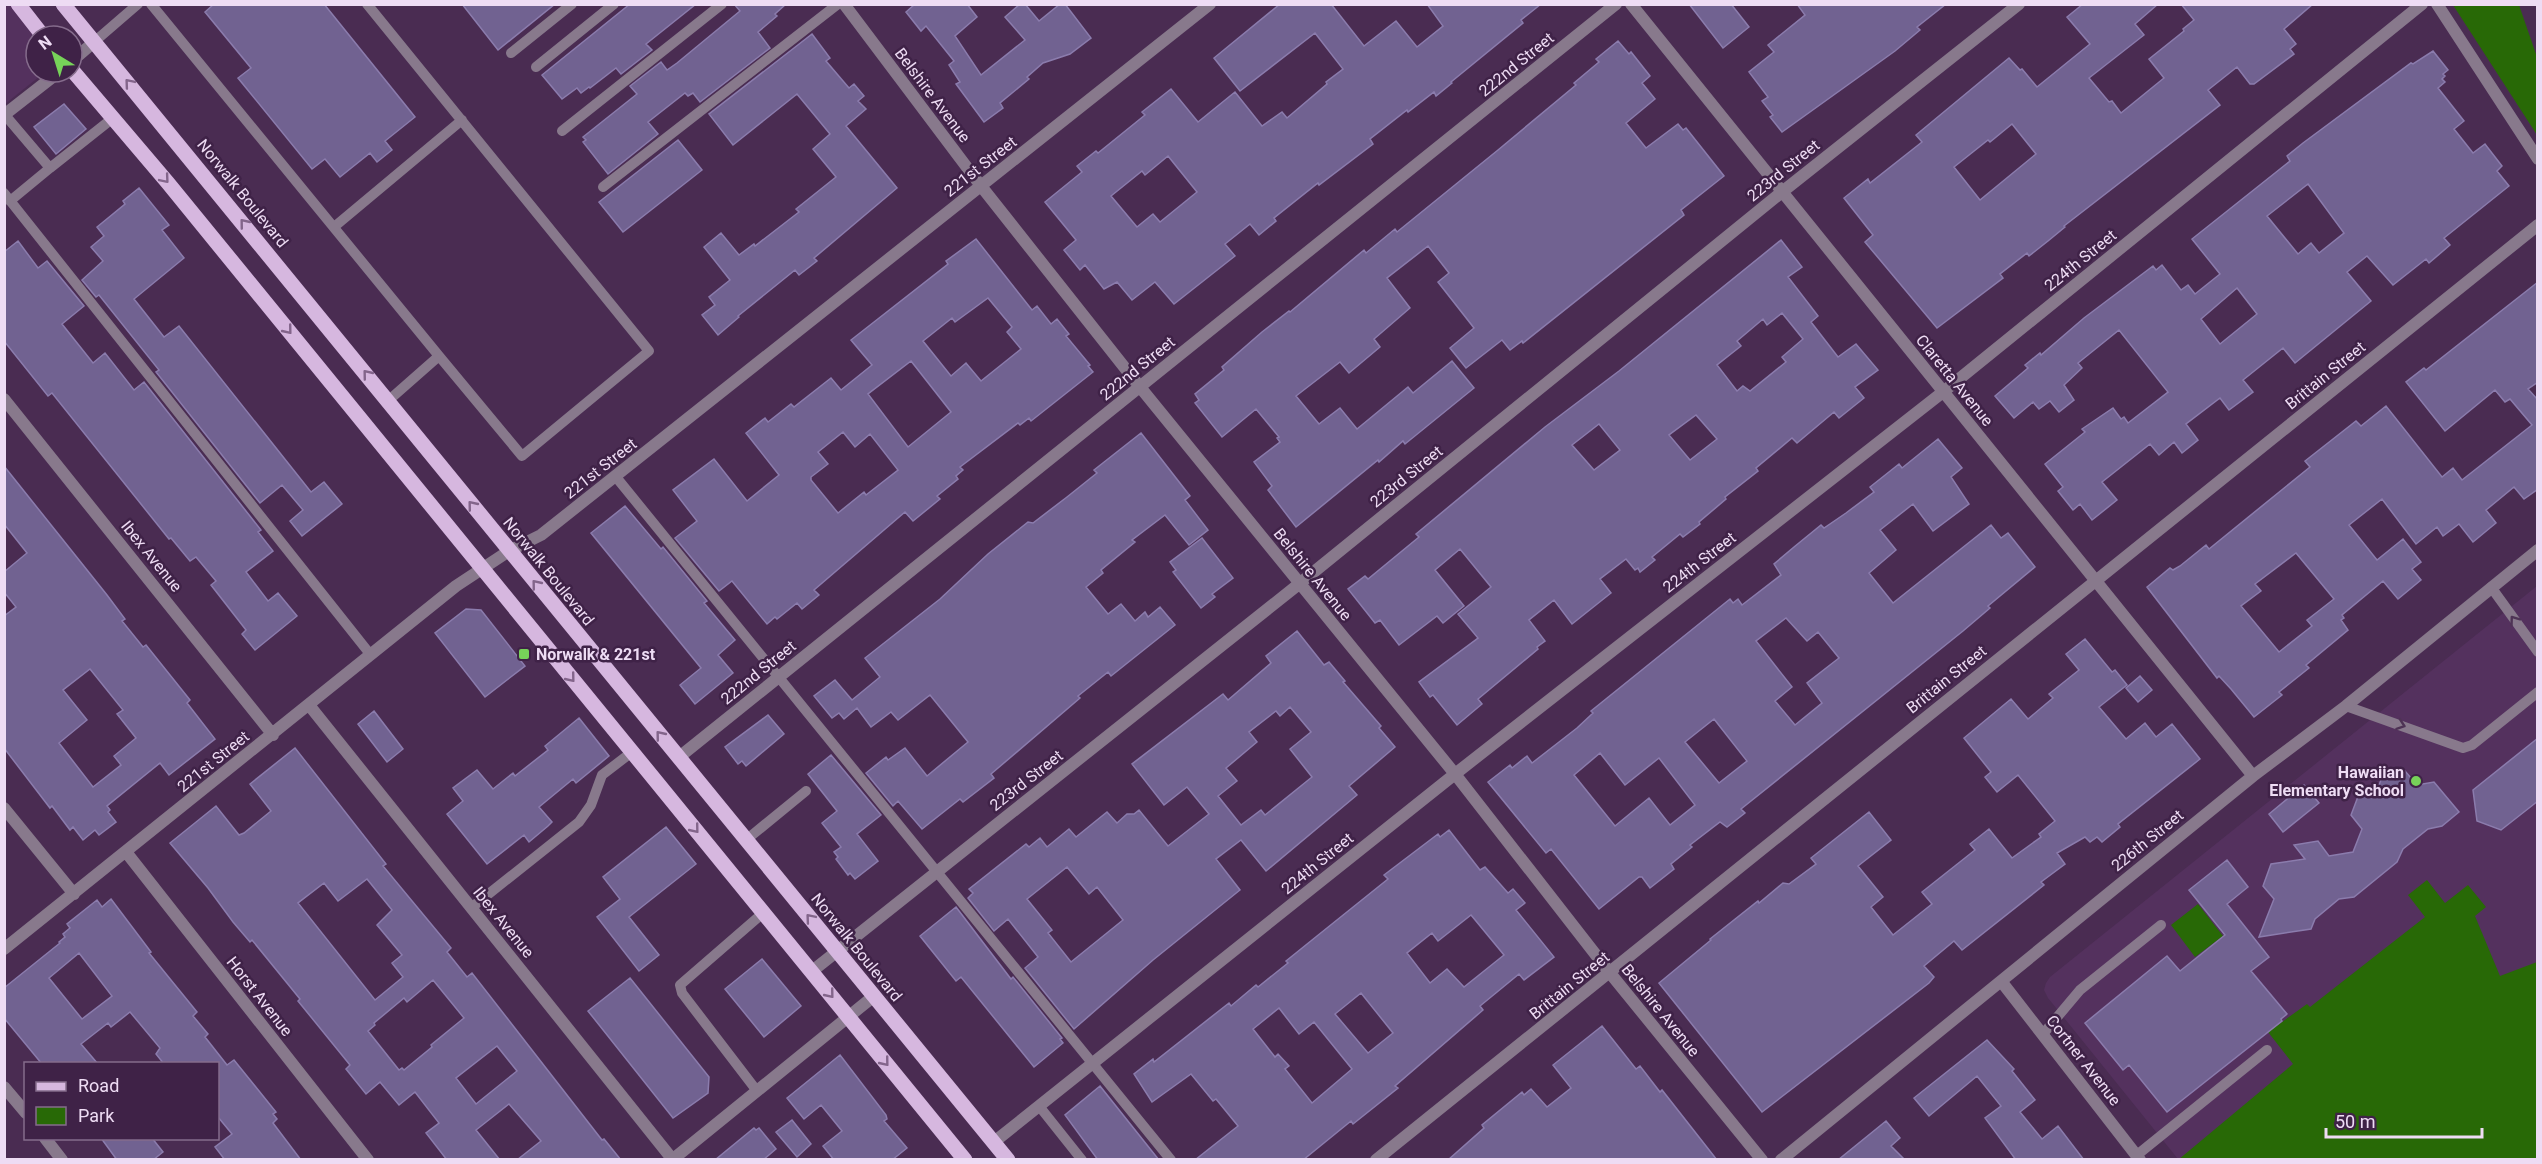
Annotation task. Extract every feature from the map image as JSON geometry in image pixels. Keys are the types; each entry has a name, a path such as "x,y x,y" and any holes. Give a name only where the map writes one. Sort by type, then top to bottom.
{"main road":[{"path":"18,4 34,24"},
{"name":"Norwalk Boulevard","path":"63,4 1008,1160"},
{"path":"84,84 965,1160"}],"street":[{"name":"Belshire Avenue","path":"844,4 981,186 1140,387 1455,774 1610,973 1762,1160"},
{"name":"221st Street","path":"4,949 273,735 370,654 481,568 535,539 616,477 1210,4"},
{"name":"222nd Street","path":"678,758 1616,4"},
{"name":"Claretta Avenue","path":"1631,4 2253,776"},
{"name":"223rd Street","path":"812,972 1299,584 1782,192 2019,4"},
{"name":"224th Street","path":"994,1142 1455,774 1943,392 2422,4"},
{"path":"2437,4 2538,159"},
{"path":"84,51 94,42"},
{"path":"5,115 44,84"},
{"name":"Brittain Street","path":"1376,1160 2538,225"},
{"name":"Ibex Avenue","path":"4,399 273,735"},
{"name":"226th Street","path":"1780,1160 2253,776 2346,706 2538,550"},
{"name":"Ibex Avenue","path":"309,705 672,1159"},
{"path":"4,808 74,894"},
{"name":"Horst Avenue","path":"126,852 368,1160"},
{"name":"Cortner Avenue","path":"2001,981 2139,1157"},
{"path":"672,1159 874,996"},
{"path":"4,1087 24,1111"},
{"path":"47,1140 62,1160"}],"lane":[{"path":"94,42 138,4"},
{"path":"151,4 522,456 649,351 367,4"},
{"path":"511,53 572,4"},
{"path":"536,67 614,4"},
{"path":"562,131 722,4"},
{"path":"603,187 838,4"},
{"path":"5,115 50,168"},
{"path":"113,118 50,168 8,197 370,654"},
{"path":"333,227 462,120"},
{"path":"389,400 439,356"},
{"path":"616,477 1171,1160"},
{"path":"2491,587 2538,652"},
{"path":"2346,706 2463,748 2472,745 2538,692"},
{"path":"471,908 579,822 591,805 602,775 632,752"},
{"path":"746,840 806,791"},
{"path":"757,1091 682,993 680,985 763,913"},
{"path":"2043,1034 2080,990 2161,925"},
{"path":"2139,1157 2267,1050"},
{"path":"1039,1106 1082,1160"}],"shaded area":[{"path":"9,4 25,24 24,84 30,84 5,104 4,5"},
{"name":"Hawaiian Elementary School","path":"2537,586 2537,1159 2178,1159 2048,998 2044,990 2046,983 2050,977"}],"green space":[{"path":"2453,5 2519,5 2537,57 2537,135"},
{"path":"2427,880 2445,903 2468,885 2486,907 2475,916 2500,976 2537,962 2537,1159 2178,1160 2293,1064 2268,1032 2307,1004 2310,1007 2425,917 2408,895"},
{"path":"2198,904 2223,936 2195,957 2171,925"}],"building":[{"path":"214,4 324,4 415,117 385,141 392,150 377,162 370,153 340,177 325,159 312,169 238,78 251,68 205,12"},
{"path":"462,4 555,4 498,50"},
{"path":"630,4 696,4 646,44 652,50 621,74 616,68 590,88 581,93 577,88 562,99 542,75"},
{"path":"734,4 786,4 775,14 777,16 758,32 770,48 700,102 693,93 688,96 685,93 648,122 658,134 608,174 583,142 586,140 583,137 637,94 630,86 661,62 667,70 740,11"},
{"path":"915,4 967,4 977,17 955,36 981,75 1025,40 1005,17 1020,4 1025,4 1039,21 1060,4 1065,4 1091,38 1070,54 1043,63 1027,77 1029,79 1000,103 1003,108 984,122 956,84 960,82 949,65 954,61 926,26 921,31 906,12"},
{"path":"1280,4 1331,4 1364,46 1396,21 1417,47 1443,26 1427,4 1541,4 1521,20 1523,23 1452,83 1436,96 1434,92 1408,112 1407,110 1370,139 1373,144 1274,218 1276,221 1259,235 1250,224 1225,244 1235,256 1174,304 1155,282 1132,300 1117,282 1104,289 1085,265 1080,270 1064,250 1076,240 1045,202 1082,172 1077,166 1096,151 1098,153 1145,115 1142,112 1171,89 1198,122 1235,92 1262,126 1282,112 1287,118 1343,69 1315,33 1240,91 1214,58","holes":["1168,156 1197,192 1160,222 1153,214 1137,227 1111,196 1142,171 1145,175"]},
{"path":"1689,4 1731,4 1749,27 1723,48"},
{"path":"1797,4 1946,4 1917,27 1920,30 1895,51 1782,132 1770,117 1773,115 1762,101 1768,97 1749,72 1774,52 1768,45 1805,15"},
{"path":"2083,4 2158,4 2135,24 2144,35 2089,78 2121,113 2164,78 2149,59 2194,20 2181,4 2313,4 2284,29 2296,44 2290,49 2294,54 2254,84 2250,84 2237,67 2208,90 2220,105 2064,226 2029,256 2027,253 2000,274 2003,278 1937,328 1865,242 1873,235 1844,198 1868,179 1870,183 1922,142 1916,135 2009,58 2037,87 2090,44 2067,17","holes":["2012,124 2036,154 1980,200 1954,167"]},
{"path":"812,34 830,58 826,61 849,88 854,84 864,96 858,101 866,109 846,126 897,188 814,258 817,261 799,275 795,270 718,335 702,315 715,305 709,297 730,280 704,247 721,233 739,255 754,244 755,246 799,212 796,209 836,177 813,149 830,134 797,94 733,145 709,114"},
{"path":"1618,41 1629,54 1631,52 1650,76 1642,83 1655,99 1626,123 1646,148 1678,124 1683,130 1686,128 1724,176 1681,210 1684,215 1523,343 1522,341 1510,350 1502,340 1466,368 1450,348 1474,328 1438,282 1449,273 1428,246 1387,278 1410,308 1374,339 1380,347 1349,373 1340,362 1296,396 1319,424 1340,408 1357,429 1408,387 1413,393 1452,361 1474,388 1405,444 1403,441 1379,462 1378,460 1296,527 1268,490 1272,486 1254,462 1280,442 1277,438 1279,437 1256,409 1222,437 1195,403 1199,400 1195,394 1224,370 1222,367 1262,332 1290,312 1364,250 1366,253 1395,229 1397,232 1576,85 1574,83 1599,62 1596,59"},
{"path":"2433,51 2448,70 2443,74 2445,76 2442,79 2445,82 2438,88 2464,121 2454,129 2473,153 2485,144 2502,166 2497,171 2509,186 2444,238 2450,245 2429,263 2426,259 2393,285 2367,256 2347,272 2371,301 2295,363 2283,348 2243,380 2253,392 2229,410 2220,398 2186,424 2198,440 2182,453 2174,442 2159,455 2150,444 2102,482 2117,500 2092,520 2080,504 2073,510 2058,491 2063,487 2045,464 2085,432 2082,429 2113,408 2121,419 2124,417 2128,423 2168,392 2119,330 2078,363 2082,368 2064,385 2074,400 2059,412 2050,401 2039,409 2033,402 2014,418 1995,396 2028,368 2025,365 2040,353 2041,355 2084,318 2153,266 2156,270 2162,265 2181,290 2188,285 2195,294 2220,274 2192,239 2290,161 2287,156 2303,143 2411,63 2413,64","holes":["2308,184 2344,233 2319,253 2311,243 2298,254 2267,216","2237,288 2257,314 2220,344 2201,319"]},
{"path":"64,104 86,129 56,154 34,127"},
{"path":"678,140 702,170 623,232 599,202"},
{"path":"139,188 169,225 162,230 184,258 134,299 164,337 179,326 311,492 324,482 342,504 302,536 290,521 303,510 282,485 260,503 156,372 159,370 99,295 96,297 82,280 103,261 91,247 104,236 97,227 125,204 123,201"},
{"path":"976,239 1032,310 1037,306 1051,324 1057,319 1069,334 1066,336 1090,365 1088,366 1093,372 1031,421 1029,418 1020,425 1018,423 960,467 963,470 956,476 958,479 937,496 940,499 913,521 905,512 814,590 819,595 802,609 797,603 767,624 732,581 719,591 675,538 697,521 673,490 714,459 747,501 779,475 746,433 765,418 768,422 791,404 794,407 831,378 841,390 872,365 851,340 948,264 946,261","holes":["988,298 1012,327 1007,332 1021,349 981,381 966,363 951,376 923,341 952,318 955,322","911,361 951,412 908,447 868,394","843,432 855,447 870,434 898,470 866,495 864,492 838,513 811,480 811,477 828,464 818,452"]},
{"path":"1781,240 1802,267 1788,277 1818,316 1811,322 1838,357 1856,344 1878,370 1855,387 1864,398 1839,418 1834,412 1797,443 1792,438 1756,468 1758,471 1725,497 1726,499 1699,522 1700,524 1683,537 1680,534 1652,557 1655,560 1640,572 1638,568 1635,570 1626,559 1600,579 1611,593 1572,624 1554,600 1529,620 1545,641 1478,699 1482,704 1457,725 1433,695 1430,697 1419,682 1478,638 1458,614 1491,587 1460,549 1435,570 1464,606 1443,623 1437,616 1399,645 1380,620 1375,623 1348,589 1365,576 1368,579 1419,537 1416,534 1545,427 1619,371","holes":["1782,313 1803,339 1782,357 1786,362 1750,391 1743,386 1737,391 1717,365 1741,346 1737,341 1763,319 1767,325","1696,415 1717,439 1690,460 1669,435","1599,424 1620,450 1594,470 1572,445"]},
{"path":"18,241 38,268 47,261 84,306 62,324 93,363 105,353 134,390 144,382 261,530 258,532 273,551 246,572 268,601 278,593 297,616 255,650 242,634 246,630 211,585 216,581 196,557 190,561 171,538 169,539 52,393 48,396 4,341 4,252"},
{"path":"2538,282 2538,382 2528,389 2538,400 2538,489 2524,499 2514,487 2486,510 2496,523 2473,542 2459,524 2443,536 2437,527 2416,544 2382,499 2349,525 2377,560 2403,539 2421,562 2412,569 2421,580 2398,599 2383,581 2342,615 2344,618 2341,620 2348,630 2306,665 2309,668 2279,692 2282,695 2254,717 2219,676 2217,678 2147,587 2170,568 2173,570 2180,566 2206,545 2209,549 2310,467 2305,461 2356,421 2361,426 2386,406 2442,477 2453,468 2462,480 2532,425 2510,399 2505,402 2495,390 2445,431 2406,382 2424,368 2426,370","holes":["2296,553 2334,599 2307,620 2312,626 2279,652 2241,606 2261,591 2255,584"]},
{"path":"1141,433 1190,496 1185,500 1208,530 1189,545 1165,515 1132,540 1135,542 1101,570 1103,573 1086,587 1108,614 1121,604 1135,621 1145,612 1148,617 1160,607 1175,625 1111,676 1108,672 1078,696 1080,698 991,774 994,778 963,802 960,799 922,829 898,801 893,806 866,773 886,757 888,760 905,748 927,776 968,742 930,695 898,720 891,712 871,727 857,708 844,719 839,713 832,718 814,696 835,680 852,700 880,677 865,658 940,599 988,554 1028,522 1033,523 1097,473 1094,470"},
{"path":"1938,439 1962,468 1951,477 1969,504 1933,531 1913,504 1880,530 1896,550 1869,573 1893,603 1991,525 2001,538 2008,533 2035,567 1988,606 1990,608 1963,631 1741,809 1745,813 1727,827 1720,822 1690,845 1692,847 1671,864 1674,869 1650,888 1642,877 1639,877 1599,909 1551,849 1546,853 1488,782 1510,765 1512,768 1527,756 1532,763 1577,728 1593,713 1591,711 1730,599 1733,603 1738,599 1742,605 1781,575 1774,564 1821,525 1824,528 1874,492 1870,487 1899,464 1902,468","holes":["1786,618 1807,641 1818,632 1839,658 1807,683 1822,703 1795,725 1775,701 1792,687 1756,641","1714,719 1747,761 1719,783 1685,742","1600,753 1625,785 1659,758 1695,805 1670,825 1649,798 1615,826 1574,775"]},
{"path":"4,466 107,595 125,619 122,621 143,647 146,645 190,700 187,703 215,739 169,775 160,763 107,806 110,810 108,812 116,822 99,835 95,830 83,840 73,827 70,830 52,806 50,808 4,748 4,616 16,607 4,592 4,572 27,553 4,524","holes":["90,669 123,710 117,714 136,738 114,756 121,765 93,787 59,743 87,720 63,690"]},
{"path":"625,506 661,549 663,547 707,601 704,603 735,640 718,655 733,673 695,704 680,685 701,668 591,533"},
{"path":"1202,538 1233,578 1212,594 1215,597 1201,608 1173,572 1176,570 1170,562"},
{"path":"466,609 481,610 525,666 485,697 435,633"},
{"path":"1297,631 1324,665 1329,662 1381,726 1379,728 1395,747 1349,786 1357,795 1266,871 1241,840 1216,859 1240,890 1153,960 1074,1029 1025,968 1038,957 1008,919 994,931 968,898 973,893 969,889 1026,844 1029,847 1040,838 1047,847 1069,829 1076,837 1107,812 1117,823 1127,814 1134,814 1139,810 1168,846 1209,814 1187,787 1164,805 1132,764 1223,694 1228,700 1271,663 1266,656","holes":["1290,707 1311,732 1290,749 1312,777 1265,815 1261,810 1241,825 1218,796 1237,781 1226,768 1257,742 1249,732 1276,711 1280,716","1067,867 1089,894 1097,887 1123,920 1071,962 1048,933 1052,930 1027,899"]},
{"path":"2085,639 2112,672 2115,670 2127,685 2099,707 2126,739 2145,723 2156,737 2172,724 2200,759 2118,824 2120,827 2102,842 2097,837 2090,842 2085,837 2057,853 2065,864 2041,882 2044,885 1962,950 1954,941 1924,966 1934,977 1929,983 1762,1112 1659,983 1758,901 1759,903 1783,883 1789,884 1816,864 1811,858 1869,812 1891,840 1858,866 1883,897 1871,907 1893,935 1932,904 1922,892 1975,850 1970,844 1989,829 2012,858 2041,837 2039,834 2055,821 2018,775 1997,792 1985,777 1991,772 1964,738 2011,699 2028,719 2053,698 2049,694 2079,670 2066,654"},
{"path":"2140,676 2152,690 2138,702 2126,688"},
{"path":"374,711 403,749 387,762 358,724"},
{"path":"768,715 784,734 746,766 742,761 738,764 725,747"},
{"path":"579,718 609,756 576,783 573,779 539,807 552,822 548,826 529,842 524,835 487,864 447,814 463,801 453,788 477,770 493,789 513,773 515,776 548,750 545,746"},
{"path":"2538,738 2538,801 2501,830 2477,821 2473,790"},
{"path":"295,748 386,864 383,866 451,948 447,952 467,977 472,973 602,1140 604,1139 621,1160 517,1160 541,1141 509,1104 476,1130 500,1160 447,1160 426,1133 439,1123 415,1092 399,1105 380,1082 366,1094 346,1069 350,1065 298,1001 300,999 252,940 250,942 233,922 170,843 216,806 239,835 244,833 271,811 250,784","holes":["367,879 392,910 377,925 402,955 392,963 403,977 375,1000 298,903 324,883 338,901","433,980 464,1018 404,1070 402,1068 399,1070 368,1031 375,1025 374,1023 404,998 407,1002","497,1046 517,1071 476,1104 456,1078"]},
{"path":"831,755 881,815 857,834 878,861 855,879 850,873 848,875 836,859 838,857 834,852 841,847 822,823 837,811 808,774"},
{"path":"2405,771 2417,785 2434,782 2459,812 2442,826 2428,829 2403,849 2397,862 2354,897 2339,899 2315,919 2311,929 2259,937 2274,899 2263,886 2271,864 2305,859 2294,845 2318,841 2329,856 2353,852 2362,829 2351,815 2359,794 2377,791 2383,774"},
{"path":"2304,785 2319,803 2283,832 2269,814"},
{"path":"666,827 696,864 629,917 659,955 639,971 597,917 620,899 603,877"},
{"path":"1449,830 1480,870 1485,867 1508,893 1513,889 1525,903 1516,910 1554,957 1524,980 1519,974 1480,1006 1483,1010 1395,1086 1398,1088 1353,1124 1351,1121 1303,1160 1195,1160 1238,1126 1191,1074 1152,1102 1134,1074 1153,1059 1154,1062 1229,1003 1231,1006 1256,985 1258,987 1288,963 1286,961 1388,879 1384,875 1438,834 1440,837","holes":["1471,915 1504,955 1464,987 1447,969 1430,983 1407,953 1432,933 1438,941","1361,993 1393,1033 1368,1053 1335,1014","1279,1008 1299,1034 1314,1022 1352,1069 1312,1103 1285,1069 1289,1066 1278,1054 1275,1057 1253,1029"]},
{"path":"2227,860 2248,887 2227,904 2269,957 2251,971 2287,1014 2281,1019 2282,1021 2167,1112 2129,1065 2123,1070 2085,1023 2167,956 2180,971 2225,935 2189,890"},
{"path":"111,899 151,952 149,953 197,1012 193,1016 208,1034 205,1037 227,1065 234,1060 276,1112 273,1114 277,1119 273,1123 301,1160 225,1160 215,1147 232,1134 219,1118 219,1062 162,1062 156,1054 160,1048 130,1012 111,1027 108,1023 81,1044 96,1062 40,1062 4,1018 4,988 60,943 65,937 63,934 70,928 67,924 97,900 102,907","holes":["79,953 112,996 82,1019 49,978"]},
{"path":"956,907 1011,979 1013,977 1062,1038 1060,1039 1063,1043 1034,1067 961,977 956,981 920,936"},
{"path":"762,959 801,1006 764,1037 725,989"},
{"path":"630,978 709,1077 708,1093 673,1118 588,1011"},
{"path":"1602,1026 1636,1069 1640,1066 1660,1092 1662,1090 1717,1160 1448,1160 1484,1128 1482,1125 1522,1092 1524,1095 1531,1089 1547,1107 1571,1088 1553,1065"},
{"path":"1987,1040 2014,1069 2012,1071 2035,1100 2020,1112 2042,1139 2058,1126 2084,1160 2016,1160 1985,1118 2001,1106 1977,1076 1929,1116 1914,1098"},
{"path":"840,1055 886,1115 887,1119 884,1121 907,1148 892,1160 834,1160 823,1146 842,1131 821,1105 804,1119 787,1098"},
{"path":"1100,1086 1159,1160 1098,1160 1065,1115"},
{"path":"792,1120 811,1144 797,1157 776,1132"},
{"path":"1886,1121 1900,1138 1891,1146 1905,1160 1838,1160"},
{"path":"754,1128 756,1130 759,1128 776,1149 763,1160 715,1160"},
{"path":"102,1140 154,1140 163,1152 153,1160 117,1160"}],"place":[{"name":"Norwalk & 221st","path":"524,654"},
{"name":"Hawaiian Elementary School","path":"2416,781"}]}
